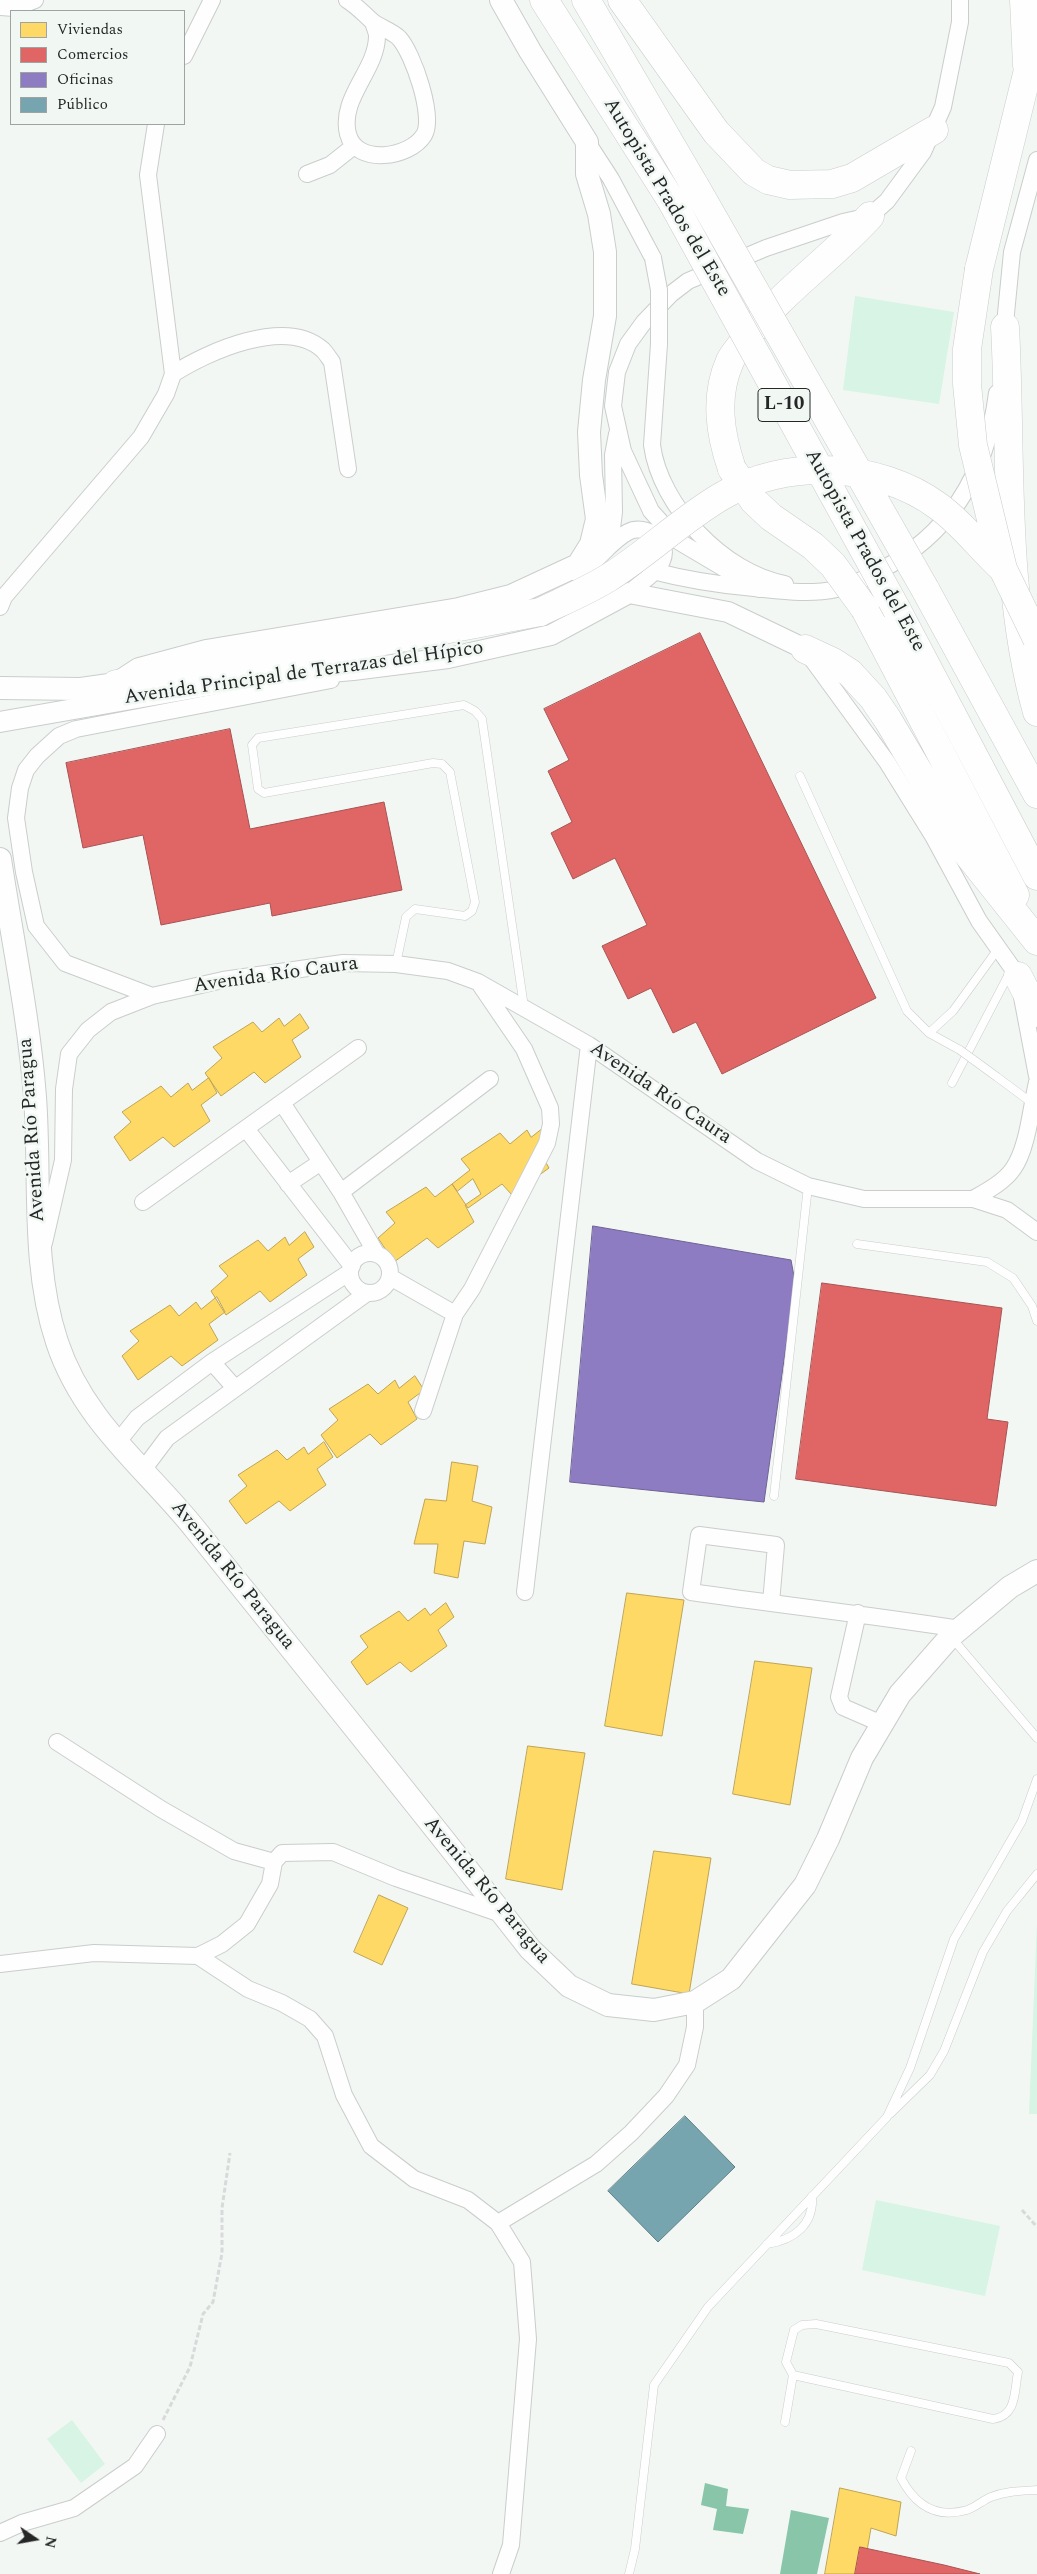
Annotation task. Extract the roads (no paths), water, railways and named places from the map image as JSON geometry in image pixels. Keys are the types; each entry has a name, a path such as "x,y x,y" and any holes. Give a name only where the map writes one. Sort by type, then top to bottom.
{"highway":[{"name":"Autopista Prados del Este","path":"544,0 671,200 897,610 1037,876"},
{"name":"Autopista Prados del Este","path":"586,0 695,186 925,589 1037,794"},
{"path":"622,0 716,132 754,172 768,180 790,186 832,184 852,178 934,130"},
{"path":"1024,0 1027,74"},
{"path":"1037,43 1027,74 979,269 967,348 967,384 973,444 1003,569 1037,639"},
{"path":"870,216 847,241 760,320 730,360 722,392 721,436 732,469 754,501 771,517 813,546 833,565 865,609 986,836 1037,939"},
{"path":"1004,327 1012,551 1018,628 1027,675 1037,712"},
{"path":"116,684 271,662 540,612 608,578 722,496 750,483 778,475 830,470 872,476 917,493 938,506 1003,569"},
{"path":"805,649 833,662 850,673 873,698 966,852 1037,939"},
{"path":"1015,972 1037,1013"}],"main road":[{"path":"501,0 587,142 588,174 599,214 605,252 605,316 594,380 589,432 591,475 597,519 591,544 578,565 540,583"},
{"name":"Avenida Principal de Terrazas del Hípico","path":"1,685 81,689 116,684 140,669 206,651 459,609 511,596 540,583"},
{"name":"Avenida Río Paragua","path":"0,860 35,1096 42,1253 47,1307 58,1347 84,1400 106,1432 177,1507 530,1950 569,1986 608,2005 654,2010 695,2002 731,1978 805,1885 828,1839 862,1758 900,1694 955,1633 1010,1587 1037,1571"}],"street":[{"path":"0,7 14,8 35,0"},
{"path":"185,54 212,0"},
{"path":"347,0 361,9 373,22 399,38 411,58 428,118 425,134 414,145 381,155 367,154 354,146 348,134 347,119 354,96 373,54 377,36 373,22"},
{"path":"759,589 689,549 652,511 628,466 618,430 613,406 617,372 628,344 644,322 671,294 688,281 766,248 843,222 870,216 888,201 923,152 934,130 950,80 960,22 960,0"},
{"path":"0,607 4,597 141,437 166,394 173,374 148,175 156,125"},
{"path":"587,142 611,179 653,258 658,290 659,344 652,445 654,460 661,479 678,508 716,549 751,572 776,582 816,592"},
{"path":"307,174 330,165 354,146"},
{"path":"629,593 654,571 707,583 794,593 839,589 858,582 895,563 945,522 969,482 991,430 1012,252 1037,160"},
{"path":"173,374 195,360 278,335 310,342 322,350 332,362 348,468"},
{"path":"610,545 614,512 613,455 618,430"},
{"name":"Avenida Principal de Terrazas del Hípico","path":"540,583 580,573 610,545 628,532 636,529 644,529 656,535 664,554 662,563 654,571"},
{"path":"629,593 696,604 728,612 805,649 887,762 933,836 980,921 1015,972 1037,1076"},
{"name":"Avenida Principal de Terrazas del Hípico","path":"0,722 240,680 353,670 448,658 551,636 629,593"},
{"path":"152,996 66,963 36,926 24,872 16,818 20,788 26,770 59,736 76,729 334,679 353,670"},
{"name":"Avenida Río Caura","path":"152,996 223,980 343,963 396,964 448,970 478,982 524,1007 589,1046 757,1161 808,1186 864,1199 973,1199 1007,1210 1037,1232"},
{"path":"423,1410 455,1314 472,1289 548,1142 551,1124 550,1108 524,1049 478,982"},
{"name":"Avenida Río Paragua","path":"42,1253 52,1214 62,1160 64,1089 69,1054 88,1030 111,1012 152,996"},
{"path":"525,1592 589,1046"},
{"path":"143,1202 358,1048"},
{"path":"341,1192 490,1079"},
{"path":"973,1199 990,1189 1014,1169 1021,1154 1037,1082"},
{"path":"142,1470 167,1438 367,1293 381,1289 390,1277 390,1267 384,1258 376,1253 341,1192 282,1103"},
{"path":"246,1130 351,1269 352,1281 358,1289 367,1293"},
{"path":"288,1184 321,1162"},
{"path":"117,1443 137,1418 212,1362 351,1269 357,1258 366,1253 376,1253"},
{"path":"390,1277 455,1314"},
{"path":"212,1362 235,1388"},
{"path":"771,1603 776,1545 699,1535 691,1592 771,1603 858,1613 955,1633"},
{"path":"858,1613 839,1697 843,1707 882,1724"},
{"path":"57,1742 161,1809 234,1851 274,1862"},
{"path":"0,1964 94,1953 198,1956 222,1944 247,1924 270,1884 274,1862 282,1853 333,1852 396,1878 504,1915"},
{"path":"198,1956 248,1989 282,2003 310,2019 325,2036 344,2095 371,2146 414,2179 468,2200 498,2223 522,2262 528,2340 511,2545 501,2574"},
{"path":"498,2223 596,2164 631,2133 666,2096 687,2064 696,2027 695,2002"},
{"path":"0,2533 22,2523 74,2508 135,2466 156,2434"}],"lane":[{"path":"396,964 406,917 410,912 416,909 465,916 472,911 475,902 450,772 442,764 433,764 264,793 258,789 252,745 258,738 464,705 482,718 524,1007"},
{"path":"800,776 907,1011 929,1033 960,1050 1032,1103"},
{"path":"929,1033 953,1011 998,949"},
{"path":"952,1083 1015,972"},
{"path":"774,1496 808,1186"},
{"path":"856,1244 987,1262 1013,1278 1032,1306 1037,1321"},
{"path":"955,1633 1037,1738"},
{"path":"887,2117 910,2068 954,1939 1022,1821 1037,1779"},
{"path":"630,2574 636,2540 654,2386 708,2307 887,2117 930,2075 944,2051 984,1952 1007,1911 1037,1874"},
{"path":"767,2244 789,2238 804,2227 811,2212 812,2196"},
{"path":"785,2422 793,2375 786,2362 794,2330 802,2325 816,2324 1009,2363 1018,2372 1011,2410 1003,2418 993,2419 793,2375"},
{"path":"911,2451 901,2478 910,2494 925,2507 948,2514 969,2509 990,2498 1009,2492 1037,2490"}]}
